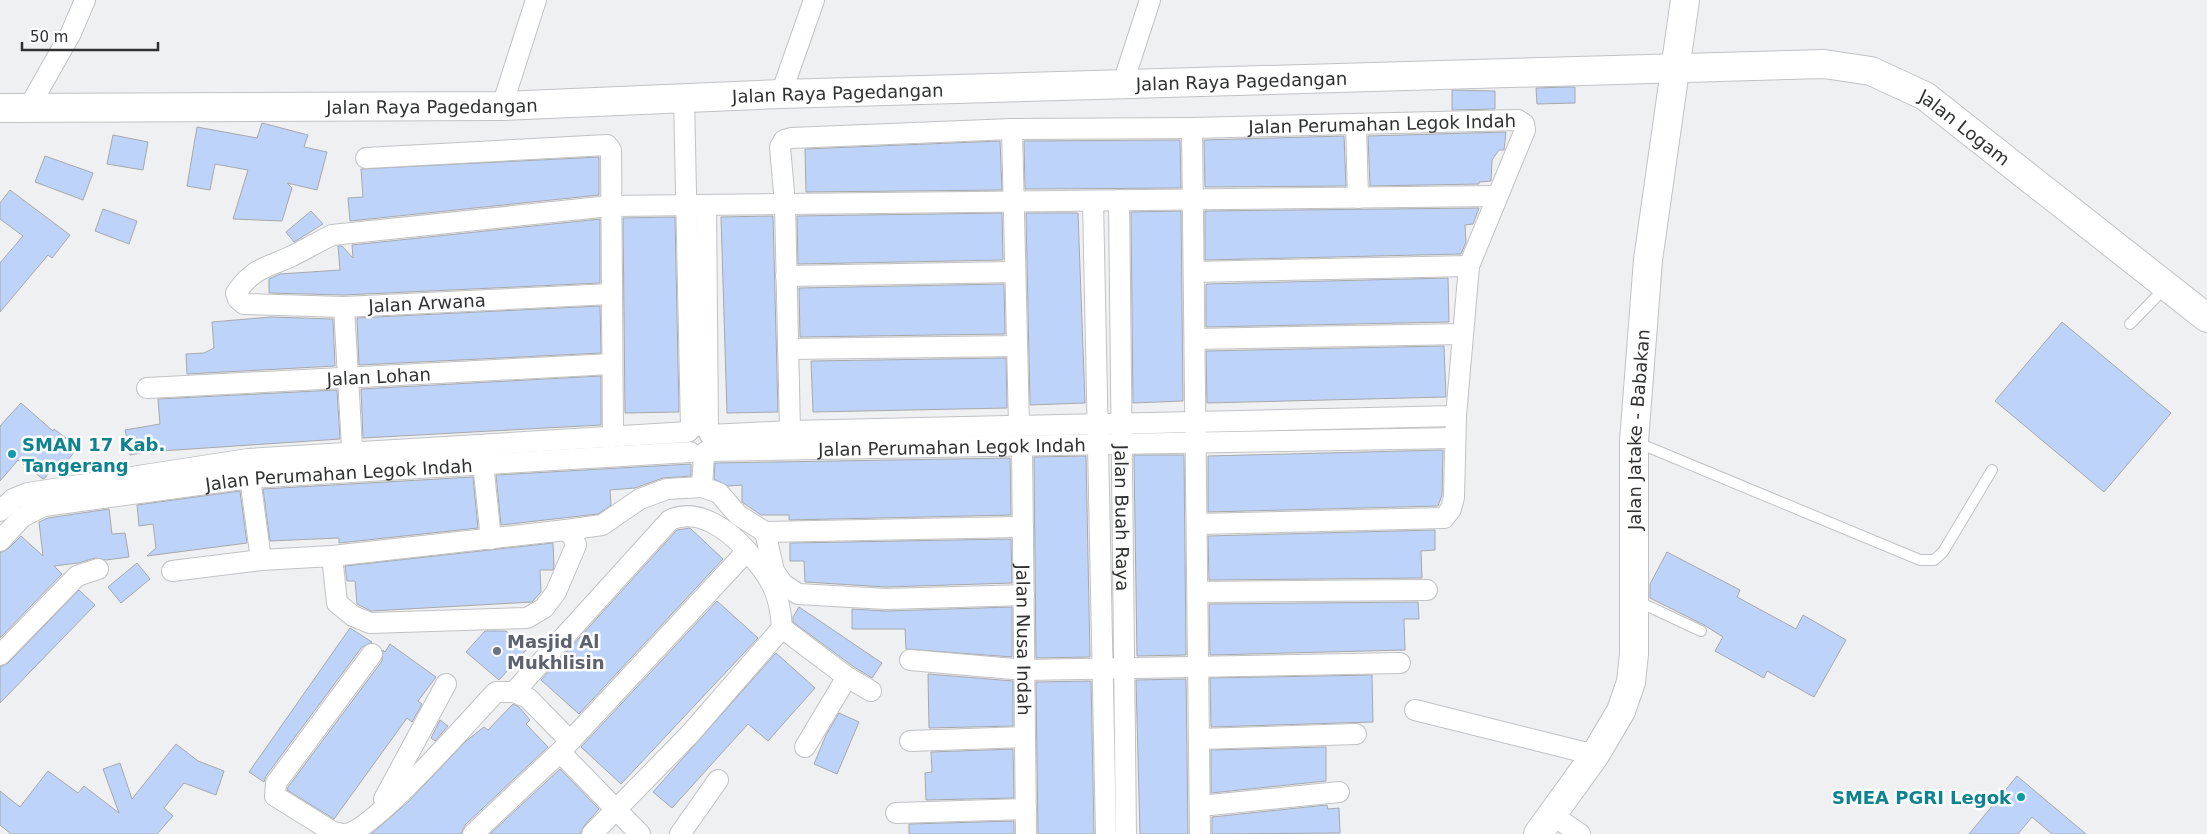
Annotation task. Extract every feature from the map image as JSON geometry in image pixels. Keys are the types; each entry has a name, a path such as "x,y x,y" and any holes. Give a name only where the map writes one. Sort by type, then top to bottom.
{"street":[{"path":"29,107 71,33 85,0"},
{"path":"502,106 536,0"},
{"path":"781,94 814,0"},
{"path":"1123,83 1150,0"},
{"name":"Jalan Jatake - Babakan","path":"1545,824 1594,755 1622,711 1631,682 1634,654 1634,440 1648,260 1685,0"},
{"name":"Jalan Logam","path":"1674,67 1824,64 1871,71 1925,96 2207,318"},
{"name":"Jalan Raya Pagedangan","path":"0,108 502,106 684,97 1674,67"},
{"path":"684,97 686,206 702,487"},
{"name":"Jalan Perumahan Legok Indah","path":"790,430 785,204 780,147 784,140 791,138 1012,129 1192,128 1518,120 1524,124 1526,130 1469,266 1456,416 1454,497 1451,509 1444,518 1197,524"},
{"path":"1356,124 1358,198"},
{"path":"1192,128 1200,834"},
{"name":"Jalan Perumahan Legok Indah","path":"1012,129 1019,426"},
{"path":"366,158 608,145 611,150 613,437"},
{"path":"610,206 1497,196"},
{"name":"Jalan Buah Raya","path":"1119,200 1126,834"},
{"name":"Jalan Buah Raya","path":"1093,201 1106,834"},
{"path":"700,440 706,205"},
{"name":"Jalan Arwana","path":"610,206 332,235 291,256 256,270 246,278 236,292 238,299 244,304 344,306 611,294"},
{"path":"1194,272 1469,266"},
{"path":"786,276 1015,272"},
{"path":"344,306 353,462"},
{"path":"1195,339 1463,334"},
{"path":"788,349 1017,346"},
{"name":"Jalan Lohan","path":"147,388 612,364"},
{"name":"Jalan Perumahan Legok Indah","path":"0,511 13,499 28,493 248,459 483,463 790,430 1456,416"},
{"name":"Jalan Perumahan Legok Indah","path":"0,541 22,517 44,506 353,462 613,437 1022,446 1455,438"},
{"name":"Jalan Nusa Indah","path":"1022,446 1026,834"},
{"path":"483,463 491,539"},
{"path":"250,478 261,560"},
{"path":"172,571 261,560 332,556 491,539 602,525 640,499 667,489 702,487 719,493 738,514 765,532 1023,527"},
{"path":"514,692 670,520 677,517 712,521 747,551 763,568 775,586 781,606 782,628 690,734 592,834"},
{"path":"332,556 337,603 353,616 370,623 528,618 544,608 556,592 576,545 573,537 566,530"},
{"path":"765,532 774,571 783,584 798,594 886,600 1024,595"},
{"path":"473,834 565,746 747,551"},
{"path":"0,656 76,576 98,569"},
{"path":"1198,592 1427,590"},
{"path":"782,628 847,677 871,690"},
{"path":"372,654 276,783 275,796 333,832 344,834 355,832 380,813 496,692 514,692 528,698 565,746 640,834"},
{"path":"910,660 1025,670 1400,663"},
{"path":"805,746 847,677"},
{"path":"380,813 385,796 446,684"},
{"path":"1415,710 1594,755"},
{"path":"1199,739 1356,734"},
{"path":"910,741 1025,737"},
{"path":"680,834 718,780"},
{"path":"1200,806 1339,792"},
{"path":"896,813 1026,809"},
{"path":"1545,824 1580,834"}],"lane":[{"path":"2130,324 2167,287"},
{"path":"1634,440 1920,560 1934,560 1943,552 1992,470"},
{"path":"1634,600 1701,630"}],"building":[{"path":"1575,87 1575,103 1537,104 1536,88"},
{"path":"1452,90 1495,91 1495,109 1452,110"},
{"path":"262,123 308,135 304,147 327,152 317,190 287,183 292,188 282,221 233,219 248,170 215,164 210,190 187,186 197,127 257,138"},
{"path":"1506,132 1504,150 1499,150 1492,160 1491,181 1479,182 1479,184 1370,186 1368,136"},
{"path":"113,135 148,142 143,170 107,164"},
{"path":"1344,136 1346,186 1205,187 1204,140"},
{"path":"1180,140 1181,188 1025,189 1024,141"},
{"path":"1000,141 1002,190 806,192 805,149"},
{"path":"45,156 93,173 83,200 35,182"},
{"path":"599,157 599,195 350,221 348,198 363,197 361,169"},
{"path":"10,190 70,235 52,258 48,255 0,312 0,263 23,236 0,219 0,203"},
{"path":"1479,208 1473,224 1465,225 1466,242 1461,254 1205,260 1205,211"},
{"path":"103,209 137,221 129,244 95,231"},
{"path":"311,211 323,224 294,242 286,232"},
{"path":"1181,211 1183,401 1133,403 1131,212"},
{"path":"1002,213 1003,260 798,264 797,216"},
{"path":"1026,213 1078,213 1085,403 1030,405"},
{"path":"773,216 778,412 727,413 721,217"},
{"path":"675,217 679,412 625,413 623,218"},
{"path":"600,219 600,283 344,295 269,293 269,279 280,274 340,270 338,246 342,246 353,258 352,245"},
{"path":"1448,278 1449,322 1206,327 1206,284"},
{"path":"1004,284 1005,334 800,337 799,288"},
{"path":"600,306 601,353 359,365 357,318"},
{"path":"271,317 333,319 335,366 187,374 186,354 204,353 214,348 212,322"},
{"path":"2062,322 2171,413 2104,492 1995,401"},
{"path":"1444,346 1446,397 1207,403 1206,351"},
{"path":"1006,358 1007,408 813,412 811,361"},
{"path":"601,376 601,425 363,438 361,389"},
{"path":"337,390 340,439 146,452 130,455 125,430 160,424 158,399"},
{"path":"21,403 53,431 54,429 78,447 65,464 59,460 43,479 18,460 0,481 0,426"},
{"path":"1443,450 1442,495 1438,506 1208,512 1208,456"},
{"path":"1134,455 1184,455 1186,655 1137,656"},
{"path":"1086,456 1090,657 1036,658 1034,457"},
{"path":"1010,458 1011,515 789,520 789,515 761,515 742,502 742,485 728,486 714,479 715,463"},
{"path":"691,464 691,476 663,478 635,488 610,490 611,505 598,514 501,525 496,475"},
{"path":"473,477 478,528 339,543 339,538 270,541 263,489"},
{"path":"240,491 247,543 147,556 156,548 153,524 139,526 137,505"},
{"path":"109,509 112,534 125,533 129,557 106,560 95,558 78,563 54,566 62,574 0,638 0,553 8,549 21,536 43,556 39,522 48,518"},
{"path":"690,528 723,559 579,714 541,680 677,530"},
{"path":"1435,530 1435,550 1421,551 1422,578 1209,580 1208,536"},
{"path":"1011,539 1012,583 886,587 805,582 804,561 790,561 790,543"},
{"path":"553,543 553,570 540,570 541,592 532,602 371,611 357,604 355,581 347,581 345,566"},
{"path":"1667,552 1740,590 1737,597 1796,629 1803,615 1846,640 1814,697 1767,671 1764,678 1715,651 1723,637 1704,625 1650,598 1650,584"},
{"path":"137,563 150,579 121,603 108,587"},
{"path":"79,590 95,605 0,703 0,667 8,663"},
{"path":"717,601 758,638 621,784 581,747"},
{"path":"1418,602 1419,619 1404,619 1405,650 1210,655 1209,604"},
{"path":"799,607 882,663 872,678 793,622 793,617"},
{"path":"1012,607 1012,657 906,649 905,629 852,629 852,609 886,611"},
{"path":"350,628 372,642 362,647 266,776 264,782 249,772"},
{"name":"Masjid Al Mukhlisin","path":"485,631 506,631 527,649 499,680 466,652"},
{"path":"390,644 436,677 418,701 422,704 412,722 407,718 334,819 287,790 382,661 383,650 385,652"},
{"path":"776,653 815,688 768,741 748,724 672,808 653,792"},
{"path":"928,674 1013,681 1013,726 929,728"},
{"path":"1372,675 1373,722 1211,727 1210,678"},
{"path":"1186,679 1188,834 1140,834 1136,680"},
{"path":"1091,681 1094,834 1038,834 1036,682"},
{"path":"513,704 519,707 530,720 526,724 548,747 465,825 461,834 371,834 408,802 466,741 484,727 488,730"},
{"path":"839,713 859,722 837,774 814,764 826,735"},
{"path":"440,720 448,726 435,741 431,738"},
{"path":"176,744 198,761 224,771 216,795 184,783 164,808 173,816 157,834 11,834 0,825 0,791 20,807 48,771 78,793 84,786 119,813 103,769 120,763 132,799"},
{"path":"1326,747 1326,781 1211,793 1211,750"},
{"path":"1013,749 1014,798 926,800 925,773 932,772 931,752"},
{"path":"560,769 599,809 584,826 580,834 490,834"},
{"name":"SMEA PGRI Legok","path":"2017,776 2086,834 2052,834 2032,817 2018,834 1969,834"},
{"path":"1327,805 1328,809 1339,808 1340,833 1212,834 1212,817"},
{"path":"1014,821 1014,834 909,834 909,824"}],"place":[{"name":"SMAN 17 Kab. Tangerang","path":"12,454"},
{"name":"Masjid Al Mukhlisin","path":"497,651"},
{"name":"SMEA PGRI Legok","path":"2021,797"}]}
